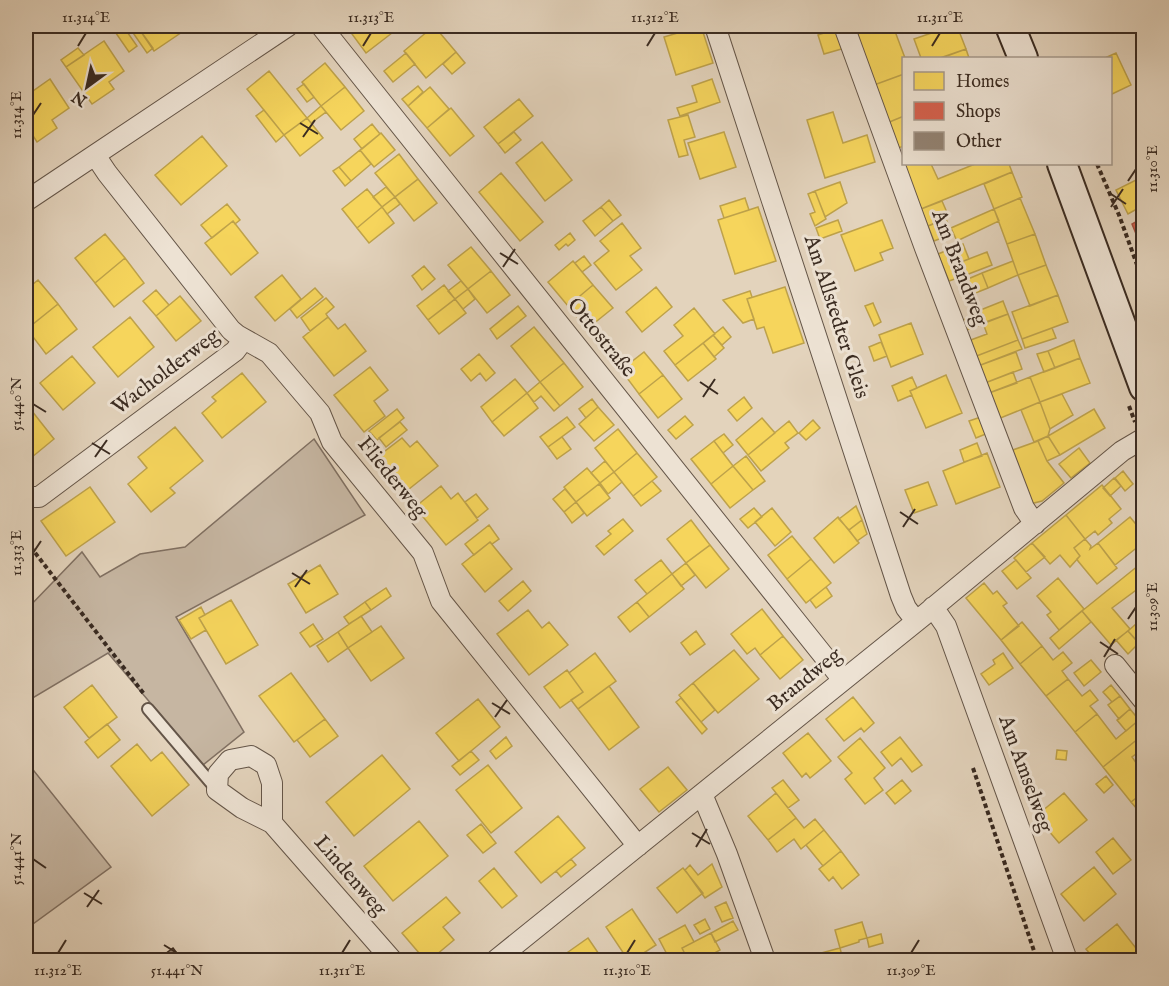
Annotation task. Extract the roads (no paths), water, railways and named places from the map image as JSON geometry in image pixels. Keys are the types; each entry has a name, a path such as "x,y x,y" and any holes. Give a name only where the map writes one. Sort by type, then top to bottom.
{"main road":[{"path":"1010,26 1023,57"},
{"path":"1062,165 1143,387"}],"street":[{"path":"26,201 288,26"},
{"name":"Ottostraße","path":"321,26 843,680"},
{"name":"Am Allstedter Gleis","path":"716,26 901,596 906,608 916,621"},
{"name":"Am Brandweg","path":"844,26 1024,508 1035,524"},
{"name":"Fliederweg","path":"95,154 107,173 231,330 269,353 320,413 332,442 423,553 441,601 638,846"},
{"name":"Wacholderweg","path":"26,497 39,497 49,490 226,358 240,346 244,339"},
{"name":"Brandweg","path":"496,960 916,621 1122,451 1143,438"},
{"name":"Am Amselweg","path":"933,607 946,626 1067,960"},
{"path":"1115,664 1143,701"},
{"path":"217,790 218,774 230,760 251,756 266,765 272,783 272,823"},
{"name":"Lindenweg","path":"217,790 242,808 272,823 392,960"},
{"path":"702,794 727,854 765,960"}],"lane":[{"path":"148,709 217,790"}]}
